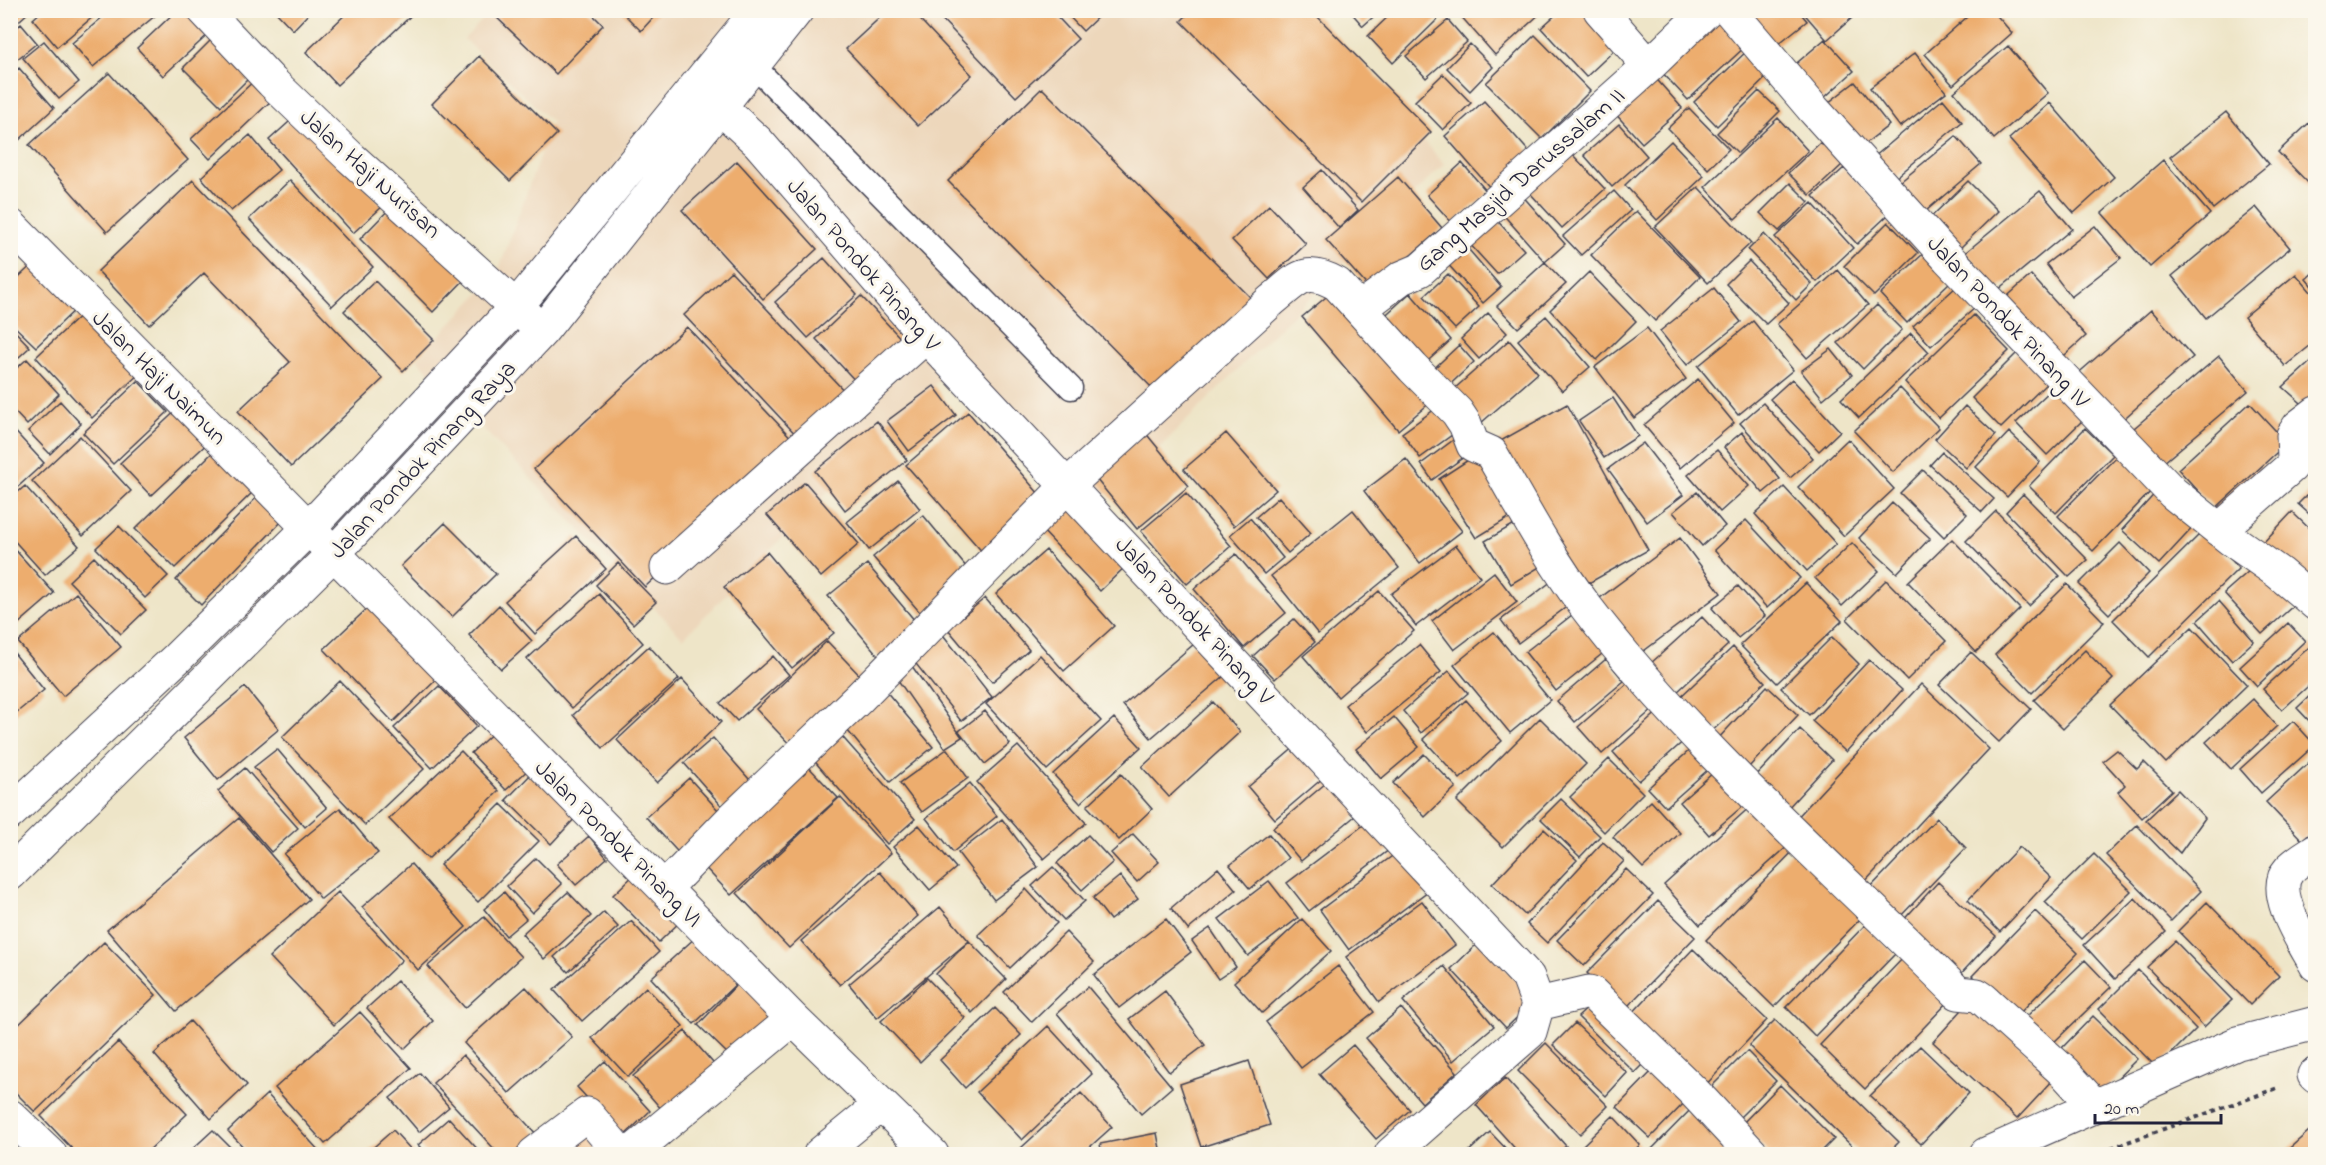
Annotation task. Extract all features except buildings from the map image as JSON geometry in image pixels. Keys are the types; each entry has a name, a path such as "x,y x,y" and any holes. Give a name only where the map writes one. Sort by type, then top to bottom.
{"street":[{"name":"Jalan Haji Nurisan","path":"204,10 272,82 350,157 542,331"},
{"name":"Jalan Pondok Pinang Raya","path":"10,874 333,554 542,331 720,108 758,10"},
{"name":"Jalan Pondok Pinang Raya","path":"10,813 177,658 309,528 516,307 697,86 742,55 797,10"},
{"path":"1600,10 1649,66"},
{"name":"Gang Masjid Darussalam II","path":"1360,309 1401,278 1420,270 1649,66 1707,10"},
{"name":"Jalan Pondok Pinang IV","path":"1729,10 1814,110 1948,258 2173,493 2219,530 2279,573 2316,604"},
{"name":"Jalan Pondok Pinang V","path":"697,86 758,142 926,336 1528,977 1538,1004"},
{"name":"Jalan Haji Naimun","path":"16,243 309,528"},
{"path":"665,888 726,828 732,819 859,698 1068,485 1272,300 1300,278 1312,274 1337,284 1413,368 1457,412 1465,424 1473,445 1491,453 1560,571 1617,646 1746,786 1958,993 1977,995 1983,999 2064,1072 2096,1106"},
{"path":"667,568 926,336"},
{"path":"2219,530 2292,466 2293,435 2316,413"},
{"name":"Jalan Pondok Pinang VI","path":"309,528 793,1019 932,1155"},
{"path":"2316,850 2288,871 2281,885 2283,899 2316,965"},
{"path":"1391,1155 1530,1032 1538,1004 1589,992 1695,1094 1752,1155"},
{"path":"630,1155 793,1019"},
{"path":"1986,1155 2238,1042 2316,1023"},
{"path":"820,1155 880,1105"},
{"path":"534,1155 587,1114 621,1155"},
{"path":"10,1116 50,1155"}],"lane":[{"path":"742,55 1071,388"}],"path":[{"path":"2094,1155 2315,1076"}],"shaded area":[{"path":"491,11 1310,11 1444,164 1110,497 955,364 683,638 417,359 497,275 552,122 464,39"}]}
